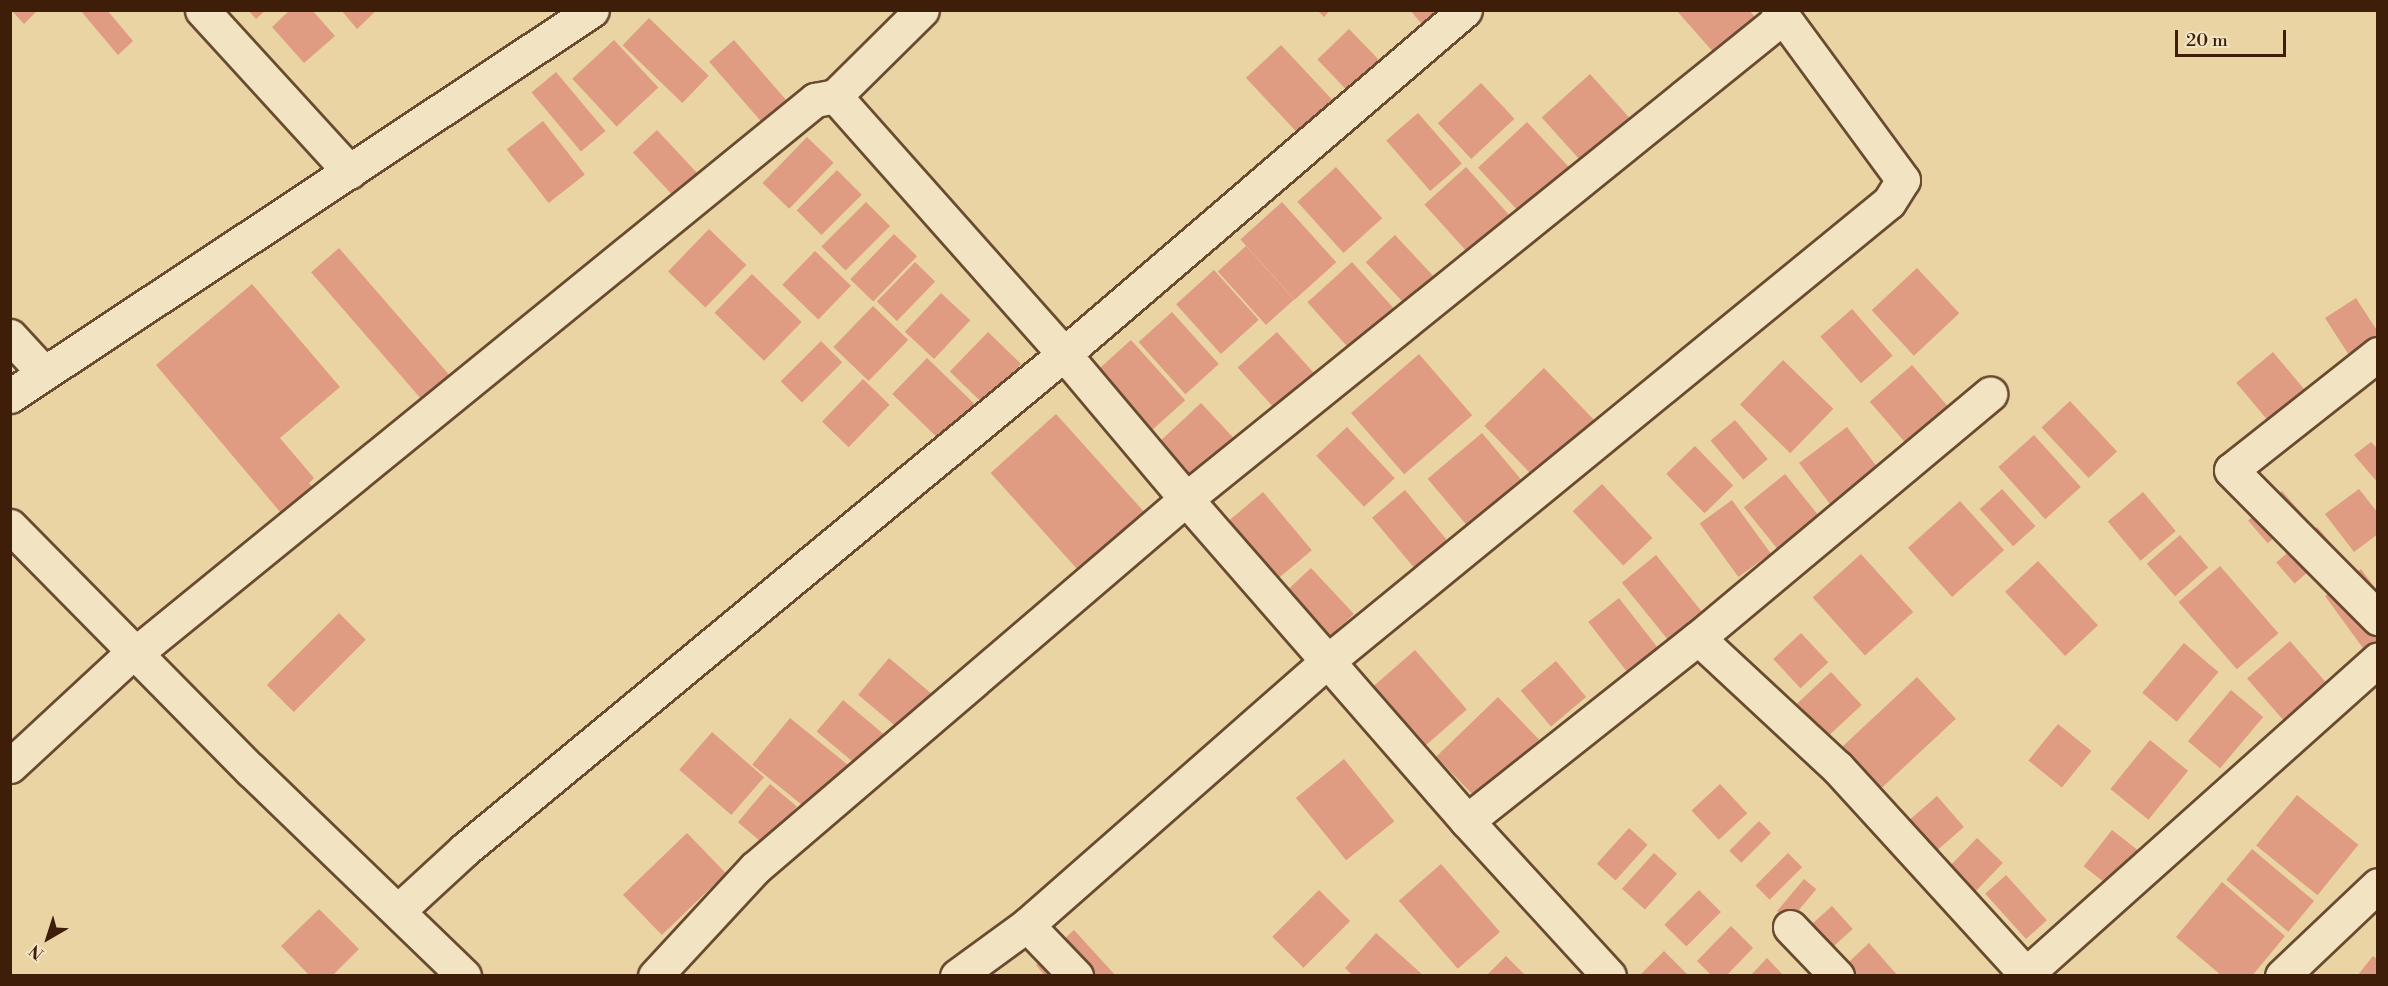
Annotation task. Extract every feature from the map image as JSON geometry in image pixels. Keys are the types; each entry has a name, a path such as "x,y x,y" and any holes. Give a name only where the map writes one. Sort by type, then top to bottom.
{"street":[{"path":"202,10 350,172"},
{"path":"10,766 133,652 136,653 815,100 835,96 922,10"},
{"path":"398,911 464,850 1064,354 1465,10"},
{"path":"655,975 755,868 1186,499 1780,14 1903,180 1889,202 1329,660 1027,925 957,975"},
{"path":"10,396 350,172 573,15"},
{"path":"835,96 1064,354 1186,499 1329,660 1467,821 1608,975"},
{"path":"10,336 44,373"},
{"path":"2378,354 2230,470 2378,618"},
{"path":"1467,821 1698,638 1990,394"},
{"path":"10,526 251,770 464,975"},
{"path":"1698,638 1837,767 2025,974 2378,659"},
{"path":"2282,975 2378,885"},
{"path":"1027,925 1076,975"},
{"path":"1790,927 1837,975"}],"building":[{"path":"11,10 38,10 24,24"},
{"path":"80,10 107,10 133,41 118,55"},
{"path":"248,10 266,10 256,19"},
{"path":"290,10 312,10 335,36 304,63 272,27"},
{"path":"341,10 377,10 357,29"},
{"path":"1317,10 1330,10 1324,17"},
{"path":"1410,10 1470,10 1435,40"},
{"path":"1676,10 1749,10 1770,34 1730,71"},
{"path":"649,18 709,76 682,103 623,45"},
{"path":"1349,29 1380,61 1349,92 1317,60"},
{"path":"614,40 658,88 617,126 572,79"},
{"path":"734,40 802,118 777,140 709,62"},
{"path":"1281,45 1333,101 1298,133 1246,78"},
{"path":"556,72 605,131 581,152 531,93"},
{"path":"1590,74 1638,128 1590,171 1542,117"},
{"path":"1481,83 1514,119 1471,159 1438,123"},
{"path":"1418,113 1462,164 1430,191 1386,141"},
{"path":"543,121 585,175 549,203 507,149"},
{"path":"1527,122 1575,174 1526,220 1478,168"},
{"path":"657,130 716,193 692,215 633,153"},
{"path":"807,137 834,163 789,209 763,183"},
{"path":"1336,167 1382,218 1344,253 1297,202"},
{"path":"1466,167 1516,222 1474,259 1424,204"},
{"path":"837,170 862,195 821,235 797,210"},
{"path":"866,202 890,226 845,271 821,247"},
{"path":"1282,202 1336,262 1295,300 1240,239"},
{"path":"709,229 746,265 705,308 668,271"},
{"path":"894,234 917,256 873,302 850,279"},
{"path":"1395,235 1441,285 1412,312 1366,262"},
{"path":"1246,246 1294,300 1266,325 1218,271"},
{"path":"339,248 464,392 436,416 311,272"},
{"path":"815,251 851,286 818,320 782,285"},
{"path":"915,262 935,281 897,321 877,302"},
{"path":"1352,262 1403,318 1358,359 1307,302"},
{"path":"1917,268 1959,313 1914,356 1872,310"},
{"path":"1214,270 1259,320 1221,354 1176,304"},
{"path":"752,274 802,322 764,361 714,313"},
{"path":"252,284 340,387 280,438 314,478 309,483 322,499 302,538 156,365"},
{"path":"941,293 970,320 934,359 905,332"},
{"path":"2356,298 2378,332 2378,352 2356,366 2325,318"},
{"path":"873,306 908,340 869,381 833,347"},
{"path":"1852,309 1893,356 1861,383 1820,337"},
{"path":"1172,312 1219,364 1185,394 1139,342"},
{"path":"988,332 1021,364 983,404 950,372"},
{"path":"1277,332 1315,374 1276,410 1238,367"},
{"path":"1131,340 1185,400 1148,434 1094,373"},
{"path":"821,341 842,362 802,403 781,381"},
{"path":"2273,352 2322,411 2286,442 2236,383"},
{"path":"1419,354 1472,415 1404,474 1351,413"},
{"path":"927,358 980,409 945,445 892,394"},
{"path":"1783,360 1833,409 1790,453 1740,405"},
{"path":"1912,365 1956,416 1914,452 1870,402"},
{"path":"1544,368 1595,421 1536,479 1484,426"},
{"path":"863,379 890,405 849,447 822,421"},
{"path":"2070,401 2117,451 2089,478 2041,428"},
{"path":"1201,403 1248,453 1197,501 1150,451"},
{"path":"1056,414 1153,522 1088,581 991,473"},
{"path":"1735,420 1768,459 1743,480 1710,441"},
{"path":"1347,427 1395,478 1364,507 1316,456"},
{"path":"1847,427 1885,477 1837,513 1799,463"},
{"path":"1482,433 1525,484 1471,530 1428,479"},
{"path":"2034,435 2081,487 2045,519 1998,467"},
{"path":"2371,442 2378,449 2378,483 2354,455"},
{"path":"1695,446 1733,486 1704,513 1666,474"},
{"path":"1785,474 1824,522 1783,556 1744,507"},
{"path":"1602,484 1652,538 1623,565 1573,511"},
{"path":"2002,489 2035,526 2013,546 1980,509"},
{"path":"2359,489 2378,513 2378,534 2354,552 2325,514"},
{"path":"1405,490 1453,547 1420,575 1372,518"},
{"path":"2282,491 2302,514 2268,543 2248,521"},
{"path":"1263,492 1312,550 1267,588 1218,530"},
{"path":"2143,492 2176,531 2141,561 2108,522"},
{"path":"1732,500 1771,553 1738,577 1700,524"},
{"path":"1960,501 2004,550 1952,597 1908,548"},
{"path":"2317,527 2335,548 2295,584 2276,562"},
{"path":"2180,535 2208,567 2175,596 2147,564"},
{"path":"1861,554 1913,612 1865,655 1813,597"},
{"path":"1656,555 1707,618 1673,646 1622,583"},
{"path":"2038,561 2098,625 2065,656 2005,592"},
{"path":"2220,566 2278,633 2237,669 2178,602"},
{"path":"1311,568 1354,614 1320,646 1277,600"},
{"path":"2361,569 2378,592 2378,648 2368,655 2325,596"},
{"path":"1619,598 1658,648 1627,672 1588,622"},
{"path":"339,613 366,640 294,712 267,685"},
{"path":"1801,633 1828,662 1800,688 1773,659"},
{"path":"2290,641 2333,691 2290,728 2247,678"},
{"path":"2184,643 2218,672 2177,722 2142,693"},
{"path":"1415,650 1467,710 1420,750 1368,691"},
{"path":"889,658 943,703 912,740 858,695"},
{"path":"1556,661 1586,697 1551,727 1521,691"},
{"path":"1831,672 1862,705 1825,739 1794,706"},
{"path":"1917,677 1956,719 1867,802 1828,760"},
{"path":"2231,690 2263,717 2220,768 2188,741"},
{"path":"1498,697 1539,739 1477,799 1436,757"},
{"path":"843,700 899,747 873,778 817,731"},
{"path":"790,718 855,771 818,817 752,765"},
{"path":"2058,724 2091,751 2062,788 2028,761"},
{"path":"712,732 764,777 731,815 679,770"},
{"path":"2150,740 2188,771 2148,820 2110,789"},
{"path":"1344,759 1394,821 1346,860 1296,798"},
{"path":"770,784 797,806 765,845 738,822"},
{"path":"1720,784 1747,813 1719,840 1691,811"},
{"path":"2297,795 2358,845 2317,895 2256,846"},
{"path":"1937,796 1964,827 1916,869 1889,838"},
{"path":"1759,821 1771,833 1741,863 1729,851"},
{"path":"1629,828 1648,845 1615,880 1597,864"},
{"path":"2112,830 2157,865 2129,901 2084,866"},
{"path":"687,833 726,873 662,935 623,895"},
{"path":"1977,838 2003,863 1963,905 1937,880"},
{"path":"2252,849 2314,901 2288,932 2226,880"},
{"path":"1654,853 1677,874 1645,909 1622,889"},
{"path":"1788,853 1802,867 1770,900 1755,886"},
{"path":"1441,864 1500,932 1458,969 1399,901"},
{"path":"2006,875 2047,920 2026,939 1985,894"},
{"path":"1804,879 1816,889 1789,921 1777,911"},
{"path":"2222,882 2285,936 2252,976 2222,976 2176,937"},
{"path":"1319,890 1350,921 1303,968 1272,937"},
{"path":"1699,890 1721,912 1686,947 1664,925"},
{"path":"1832,906 1853,929 1818,960 1797,937"},
{"path":"319,909 359,949 332,976 310,976 281,946"},
{"path":"1731,926 1753,948 1726,976 1712,976 1697,961"},
{"path":"1074,930 1116,976 1045,976 1036,965"},
{"path":"1376,933 1424,976 1353,976 1345,968"},
{"path":"1869,943 1898,976 1834,976"},
{"path":"1664,951 1689,976 1639,976"},
{"path":"1506,956 1526,976 1486,976"},
{"path":"2373,956 2378,960 2378,976 2357,976"},
{"path":"1767,958 1784,976 1750,976"}]}
